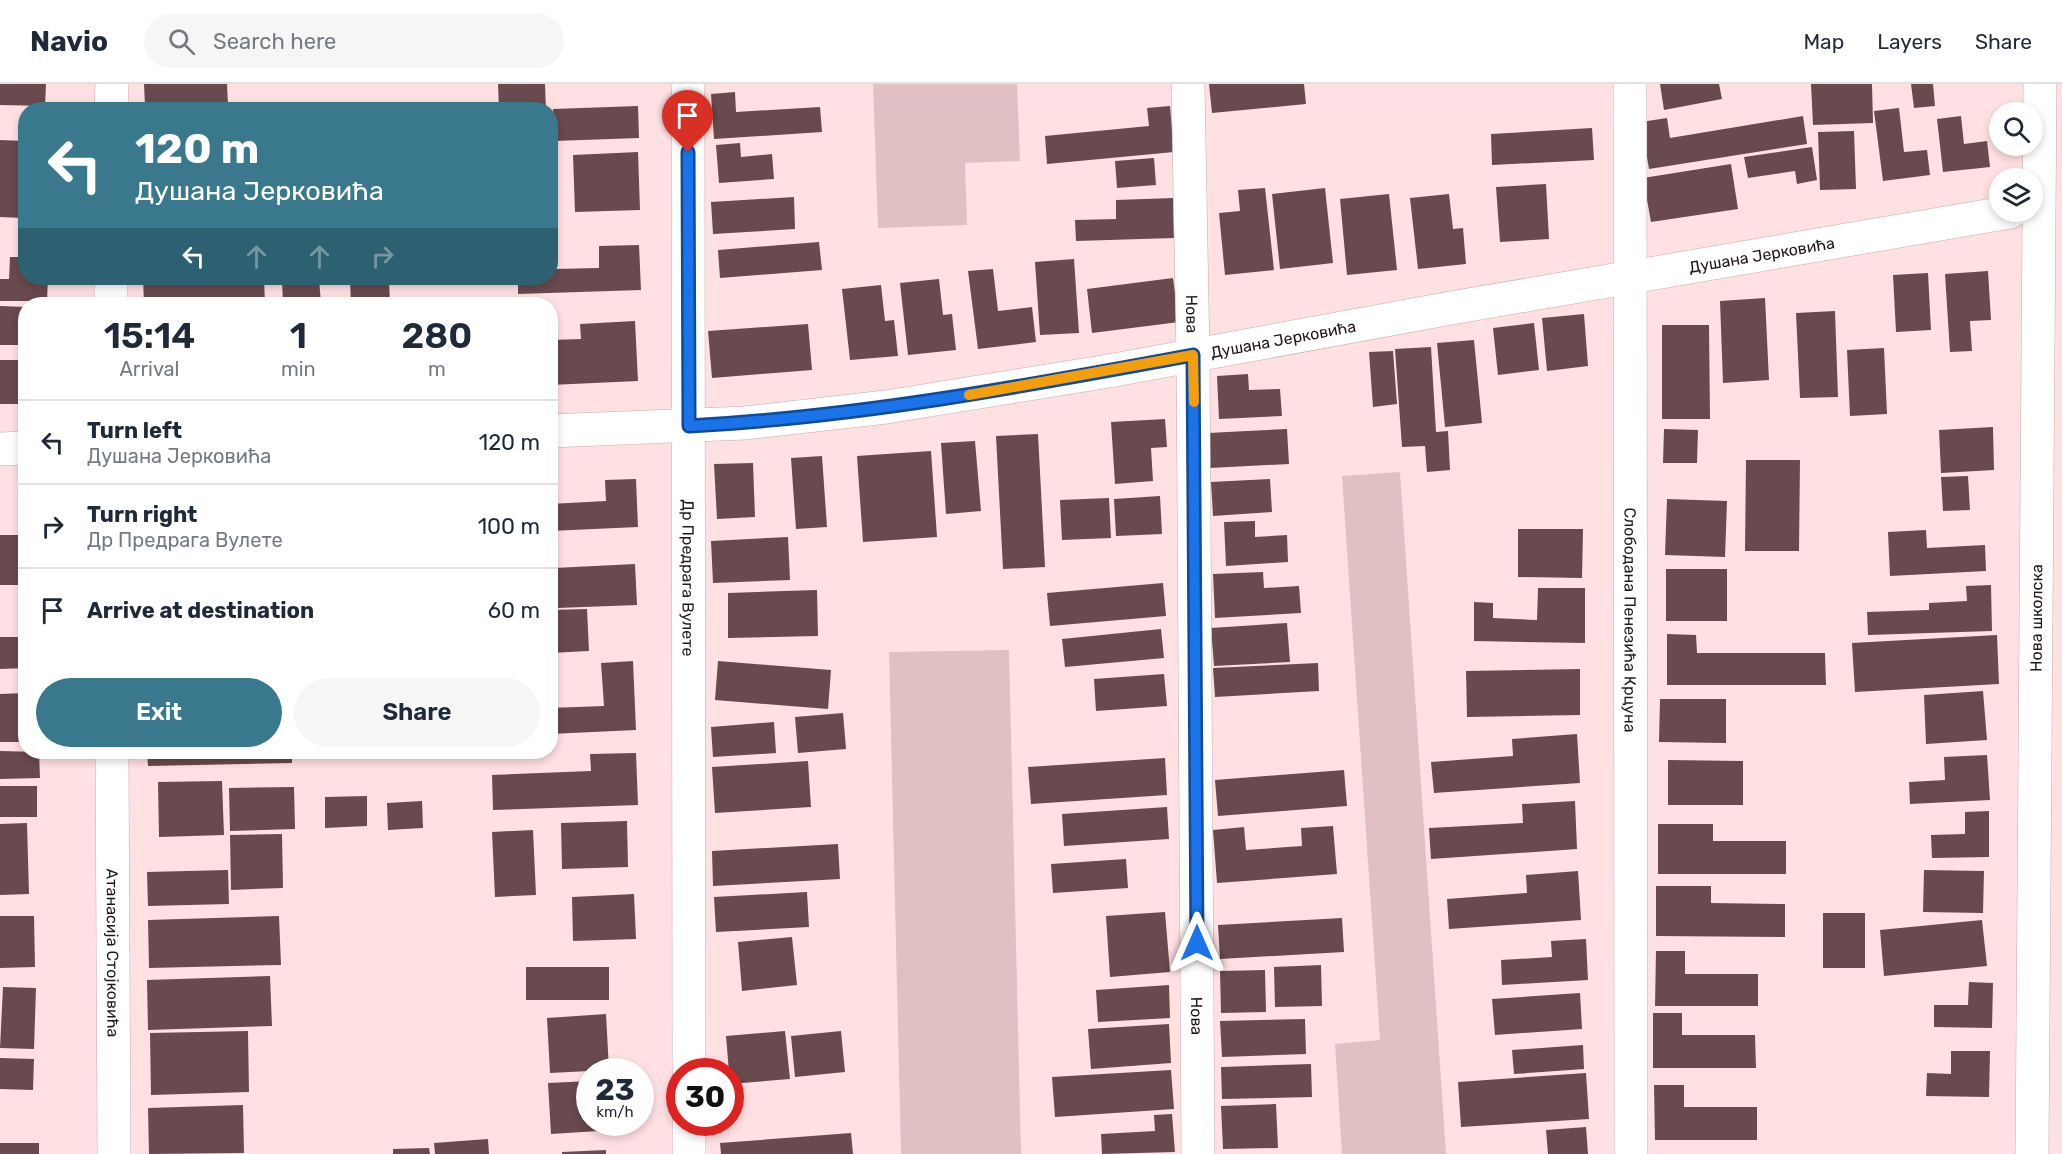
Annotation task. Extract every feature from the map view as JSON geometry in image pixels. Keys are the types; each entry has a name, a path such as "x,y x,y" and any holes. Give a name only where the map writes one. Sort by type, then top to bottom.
{"street":[{"path":"111,102 112,84"},
{"name":"Др Предрага Вулете","path":"688,84 689,1058"},
{"name":"Нова","path":"1188,84 1193,355 1198,1154"},
{"name":"Слободана Пенезића Крцуна","path":"1630,84 1632,1154"},
{"name":"Нова школска","path":"2037,168 2040,84"},
{"name":"Душана Јерковића","path":"558,431 756,422 886,407 1989,215"},
{"name":"Нова школска","path":"2032,1154 2036,222"},
{"path":"0,449 18,448"},
{"name":"Атанасија Стојковића","path":"112,759 114,1154"},
{"path":"689,1136 689,1154"}],"shaded area":[{"path":"873,84 1017,84 1020,161 965,163 967,225 878,228"},
{"path":"1400,472 1446,1154 1342,1154 1335,1044 1380,1040 1342,476"},
{"path":"1009,650 1021,1154 901,1154 889,652"}],"building":[{"path":"0,84 46,84 45,102 18,102 18,105 0,105"},
{"path":"144,84 227,84 228,102 145,102"},
{"path":"498,84 545,84 546,102 499,102"},
{"path":"1209,84 1304,84 1306,104 1212,113"},
{"path":"1660,84 1719,84 1722,99 1664,110"},
{"path":"1811,84 1872,84 1873,123 1813,125"},
{"path":"1911,84 1933,84 1935,106 1914,108"},
{"path":"735,92 736,112 820,107 822,132 714,139 711,94"},
{"path":"638,106 639,138 558,141 558,109"},
{"path":"1170,106 1174,152 1047,164 1045,136 1149,126 1147,108"},
{"path":"1899,108 1904,152 1927,150 1930,175 1883,181 1874,111"},
{"path":"1803,116 1807,144 1649,169 1641,122 1667,118 1670,138"},
{"path":"1961,116 1964,144 1987,141 1990,167 1943,172 1937,119"},
{"path":"1592,128 1594,160 1492,165 1491,134"},
{"path":"1854,131 1856,189 1820,190 1818,132"},
{"path":"0,140 18,141 18,218 0,217"},
{"path":"740,143 741,157 772,154 774,179 719,183 716,145"},
{"path":"1812,147 1817,180 1797,184 1795,171 1748,178 1744,157"},
{"path":"638,152 640,210 575,212 573,155"},
{"path":"1154,158 1156,185 1117,188 1115,161"},
{"path":"1731,164 1738,209 1651,222 1643,178"},
{"path":"1546,184 1549,239 1500,242 1496,187"},
{"path":"1265,188 1274,270 1225,275 1219,213 1240,211 1238,190"},
{"path":"1325,188 1333,263 1280,269 1272,194"},
{"path":"1389,194 1397,270 1347,275 1340,199"},
{"path":"1449,194 1453,229 1463,228 1466,264 1418,269 1410,198"},
{"path":"794,197 795,229 713,234 711,202"},
{"path":"1173,198 1174,238 1076,241 1075,220 1116,219 1116,200"},
{"path":"819,242 822,270 720,278 718,250"},
{"path":"639,245 641,290 518,294 518,285 558,285 558,269 599,268 599,246"},
{"path":"10,257 18,257 18,285 48,285 47,297 18,297 18,301 0,301 0,279 9,279"},
{"path":"1074,259 1079,333 1040,335 1035,262"},
{"path":"993,269 998,311 1032,307 1036,342 978,349 968,271"},
{"path":"1988,271 1991,320 1970,321 1972,351 1950,352 1945,274"},
{"path":"1928,273 1931,330 1896,332 1893,275"},
{"path":"1173,278 1179,322 1092,333 1087,289"},
{"path":"939,279 943,315 952,314 956,350 908,355 900,283"},
{"path":"143,285 264,285 265,297 144,297"},
{"path":"282,285 320,285 320,297 283,297"},
{"path":"350,285 389,285 390,297 351,297"},
{"path":"881,285 885,321 894,320 898,356 850,360 842,289"},
{"path":"1765,298 1769,380 1723,383 1720,301"},
{"path":"0,306 18,307 18,345 0,345"},
{"path":"1835,311 1838,397 1800,398 1796,313"},
{"path":"1584,314 1588,366 1547,371 1542,318"},
{"path":"635,321 638,381 558,385 558,340 581,339 580,324"},
{"path":"1534,323 1539,370 1498,375 1493,328"},
{"path":"808,324 812,370 712,378 708,331"},
{"path":"1662,325 1709,325 1710,419 1662,419"},
{"path":"1474,340 1482,423 1445,427 1437,343"},
{"path":"1431,347 1436,432 1448,431 1450,470 1427,472 1425,446 1402,447 1395,349"},
{"path":"1884,348 1887,414 1850,416 1847,350"},
{"path":"1393,351 1397,404 1373,407 1369,352"},
{"path":"0,360 18,360 18,404 0,404"},
{"path":"1248,374 1249,390 1280,389 1282,416 1219,419 1217,376"},
{"path":"1165,419 1167,447 1151,448 1153,481 1115,484 1111,422"},
{"path":"1993,427 1994,470 1941,473 1939,430"},
{"path":"1287,429 1289,464 1210,468 1208,433"},
{"path":"1664,429 1698,430 1697,463 1663,463"},
{"path":"1038,434 1045,567 1003,569 996,436"},
{"path":"975,441 981,511 946,514 941,443"},
{"path":"931,451 937,537 863,542 857,456"},
{"path":"822,456 827,527 796,529 791,458"},
{"path":"1746,460 1800,460 1799,551 1745,551"},
{"path":"753,463 755,517 717,519 714,464"},
{"path":"1968,476 1970,510 1943,511 1941,477"},
{"path":"636,479 638,527 558,531 558,504 606,501 605,480"},
{"path":"1270,479 1272,512 1213,516 1211,482"},
{"path":"1160,496 1162,534 1116,536 1114,499"},
{"path":"1109,498 1111,538 1062,540 1060,500"},
{"path":"1667,499 1727,501 1725,557 1665,555"},
{"path":"1255,521 1255,537 1287,535 1288,562 1226,566 1224,522"},
{"path":"1518,529 1583,529 1582,578 1518,577"},
{"path":"1926,530 1927,548 1985,545 1986,571 1890,576 1888,532"},
{"path":"0,535 18,535 18,585 0,585"},
{"path":"788,537 790,580 713,583 711,541"},
{"path":"635,564 637,605 558,608 558,568"},
{"path":"1666,569 1727,569 1727,621 1666,621"},
{"path":"1263,572 1264,588 1299,586 1301,613 1215,618 1213,574"},
{"path":"1163,583 1166,616 1050,626 1047,593"},
{"path":"1991,585 1992,631 1868,635 1867,612 1929,610 1929,603 1967,601 1966,586"},
{"path":"1538,588 1585,588 1585,643 1474,641 1474,602 1493,603 1493,618 1537,620"},
{"path":"817,590 818,636 728,638 728,593"},
{"path":"587,609 589,651 558,653 558,610"},
{"path":"1287,623 1290,662 1214,666 1211,628"},
{"path":"1161,629 1164,658 1065,667 1062,639"},
{"path":"1667,634 1696,635 1697,653 1825,653 1826,685 1667,685"},
{"path":"1997,635 1999,684 1855,692 1852,643"},
{"path":"0,637 18,637 18,668 0,669"},
{"path":"633,661 636,730 558,734 558,708 604,706 601,663"},
{"path":"718,661 831,670 828,709 715,700"},
{"path":"1318,663 1319,691 1215,697 1213,668"},
{"path":"1580,669 1580,715 1467,717 1466,671"},
{"path":"1164,674 1167,706 1096,711 1094,679"},
{"path":"1983,691 1987,740 1926,744 1924,695"},
{"path":"18,693 18,742 0,742 0,694"},
{"path":"1660,699 1726,699 1726,743 1659,742"},
{"path":"843,713 846,749 798,753 795,717"},
{"path":"774,722 776,753 713,757 711,727"},
{"path":"1577,734 1580,783 1434,793 1431,762 1513,756 1512,739"},
{"path":"0,751 18,751 18,759 39,759 40,778 0,779"},
{"path":"636,753 638,805 493,810 492,775 591,771 590,754"},
{"path":"1987,755 1990,800 1910,804 1909,782 1945,780 1944,757"},
{"path":"1165,758 1167,795 1031,804 1028,767"},
{"path":"148,759 292,759 292,763 148,766"},
{"path":"1668,760 1743,761 1743,805 1668,805"},
{"path":"808,761 811,807 715,813 712,767"},
{"path":"1344,770 1347,806 1218,816 1215,780"},
{"path":"222,781 224,835 159,837 158,782"},
{"path":"0,786 37,786 37,817 0,817"},
{"path":"294,787 295,829 230,831 229,788"},
{"path":"367,796 367,826 325,828 325,797"},
{"path":"422,801 423,828 388,830 387,803"},
{"path":"1575,801 1577,849 1431,859 1429,828 1523,823 1522,804"},
{"path":"1167,807 1169,839 1064,846 1062,814"},
{"path":"1989,811 1989,857 1932,858 1931,835 1965,834 1965,812"},
{"path":"627,821 628,867 562,869 561,823"},
{"path":"27,823 29,894 0,895 0,824"},
{"path":"1658,824 1713,824 1713,841 1786,841 1786,874 1658,874"},
{"path":"1333,826 1337,874 1217,883 1213,830 1244,827 1246,850 1302,846 1301,828"},
{"path":"533,830 536,895 495,897 492,832"},
{"path":"282,834 283,888 231,890 230,835"},
{"path":"838,844 840,879 713,886 712,851"},
{"path":"1126,859 1128,888 1053,893 1051,864"},
{"path":"228,870 229,904 148,906 147,872"},
{"path":"1924,870 1984,871 1983,913 1923,912"},
{"path":"1578,871 1581,920 1449,929 1447,899 1527,893 1526,875"},
{"path":"1656,886 1711,886 1711,903 1785,904 1785,937 1656,936"},
{"path":"807,892 809,927 716,932 714,897"},
{"path":"634,894 636,939 573,941 572,897"},
{"path":"1165,912 1170,972 1110,977 1106,916"},
{"path":"1823,913 1865,913 1865,968 1823,968"},
{"path":"0,916 34,916 35,967 0,968"},
{"path":"279,916 281,965 149,968 148,920"},
{"path":"1342,918 1344,952 1220,959 1218,925"},
{"path":"1982,920 1987,966 1884,976 1880,930"},
{"path":"792,937 797,985 742,991 738,942"},
{"path":"1586,939 1588,980 1502,985 1501,960 1552,957 1551,941"},
{"path":"1656,951 1685,951 1685,974 1758,974 1758,1006 1655,1006"},
{"path":"1321,965 1322,1006 1275,1007 1274,967"},
{"path":"526,967 609,967 609,1000 526,1000"},
{"path":"1265,970 1266,1012 1221,1013 1220,971"},
{"path":"270,976 272,1026 148,1030 147,980"},
{"path":"1969,982 1993,983 1992,1028 1934,1027 1934,1005 1968,1005"},
{"path":"1169,985 1170,1018 1098,1022 1096,990"},
{"path":"3,987 36,988 34,1049 0,1048"},
{"path":"1580,993 1582,1029 1495,1035 1492,999"},
{"path":"1653,1013 1682,1013 1682,1035 1755,1035 1756,1068 1653,1068"},
{"path":"606,1014 608,1058 576,1058 576,1072 550,1073 547,1018"},
{"path":"1305,1019 1306,1054 1222,1057 1220,1021"},
{"path":"1169,1024 1171,1063 1091,1069 1088,1029"},
{"path":"248,1031 249,1092 151,1095 150,1033"},
{"path":"785,1031 790,1079 744,1083 744,1058 728,1058 726,1036"},
{"path":"841,1031 845,1072 795,1077 791,1036"},
{"path":"1583,1045 1584,1069 1514,1074 1512,1050"},
{"path":"1951,1051 1990,1051 1989,1097 1926,1096 1927,1073 1951,1074"},
{"path":"0,1058 34,1059 33,1090 0,1089"},
{"path":"1311,1064 1312,1097 1222,1099 1221,1067"},
{"path":"1171,1070 1174,1109 1055,1117 1052,1077"},
{"path":"1586,1073 1589,1119 1461,1127 1458,1082"},
{"path":"576,1082 576,1132 551,1134 548,1083"},
{"path":"1654,1085 1684,1085 1684,1107 1757,1107 1757,1140 1655,1140"},
{"path":"1276,1104 1278,1148 1223,1149 1221,1106"},
{"path":"243,1105 244,1153 149,1154 148,1108"},
{"path":"1172,1114 1175,1152 1102,1154 1101,1134 1155,1131 1154,1115"},
{"path":"1586,1127 1588,1154 1548,1154 1546,1130"},
{"path":"851,1133 853,1154 721,1154 720,1143"},
{"path":"488,1139 489,1154 435,1154 434,1143"},
{"path":"0,1143 39,1143 39,1154 0,1154"},
{"path":"429,1148 430,1154 393,1154 393,1149"},
{"path":"606,1150 606,1154 562,1154 562,1152"}],"slow traffic":[{"path":"969,395 1193,355 1194,402"}],"route":[{"path":"688,152 689,426 811,417 886,407 1193,355 1197,943"}]}
